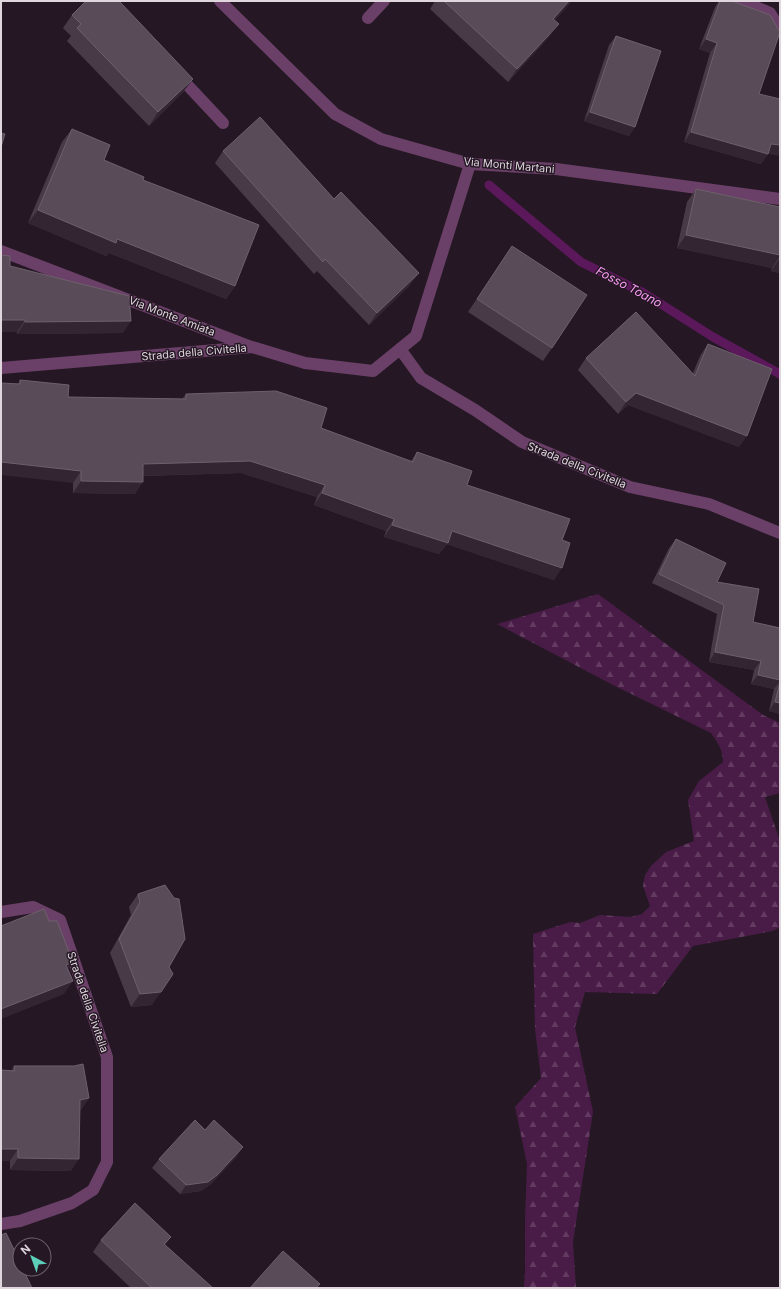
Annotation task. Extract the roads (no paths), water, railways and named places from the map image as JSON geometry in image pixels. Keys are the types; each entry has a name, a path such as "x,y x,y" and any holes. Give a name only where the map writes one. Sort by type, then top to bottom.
{"street":[{"name":"Via Monti Martani","path":"220,1 335,114 381,139 470,164 556,168 780,199"},
{"path":"368,18 384,1"},
{"path":"742,1 770,13 780,30"},
{"path":"168,65 223,123"},
{"name":"Strada della Civitella","path":"1,368 252,347 305,363 374,371 416,336 470,164"},
{"name":"Via Monte Amiata","path":"1,251 252,347"},
{"name":"Strada della Civitella","path":"400,349 422,378 522,442 630,487 709,504 780,533"},
{"name":"Strada della Civitella","path":"1,912 33,908 60,920 107,1057 107,1162 92,1190 72,1203 20,1221 1,1224"}],"waterway":[{"name":"Fosso Toano","path":"489,185 581,262 642,292 713,337 780,374"}]}
